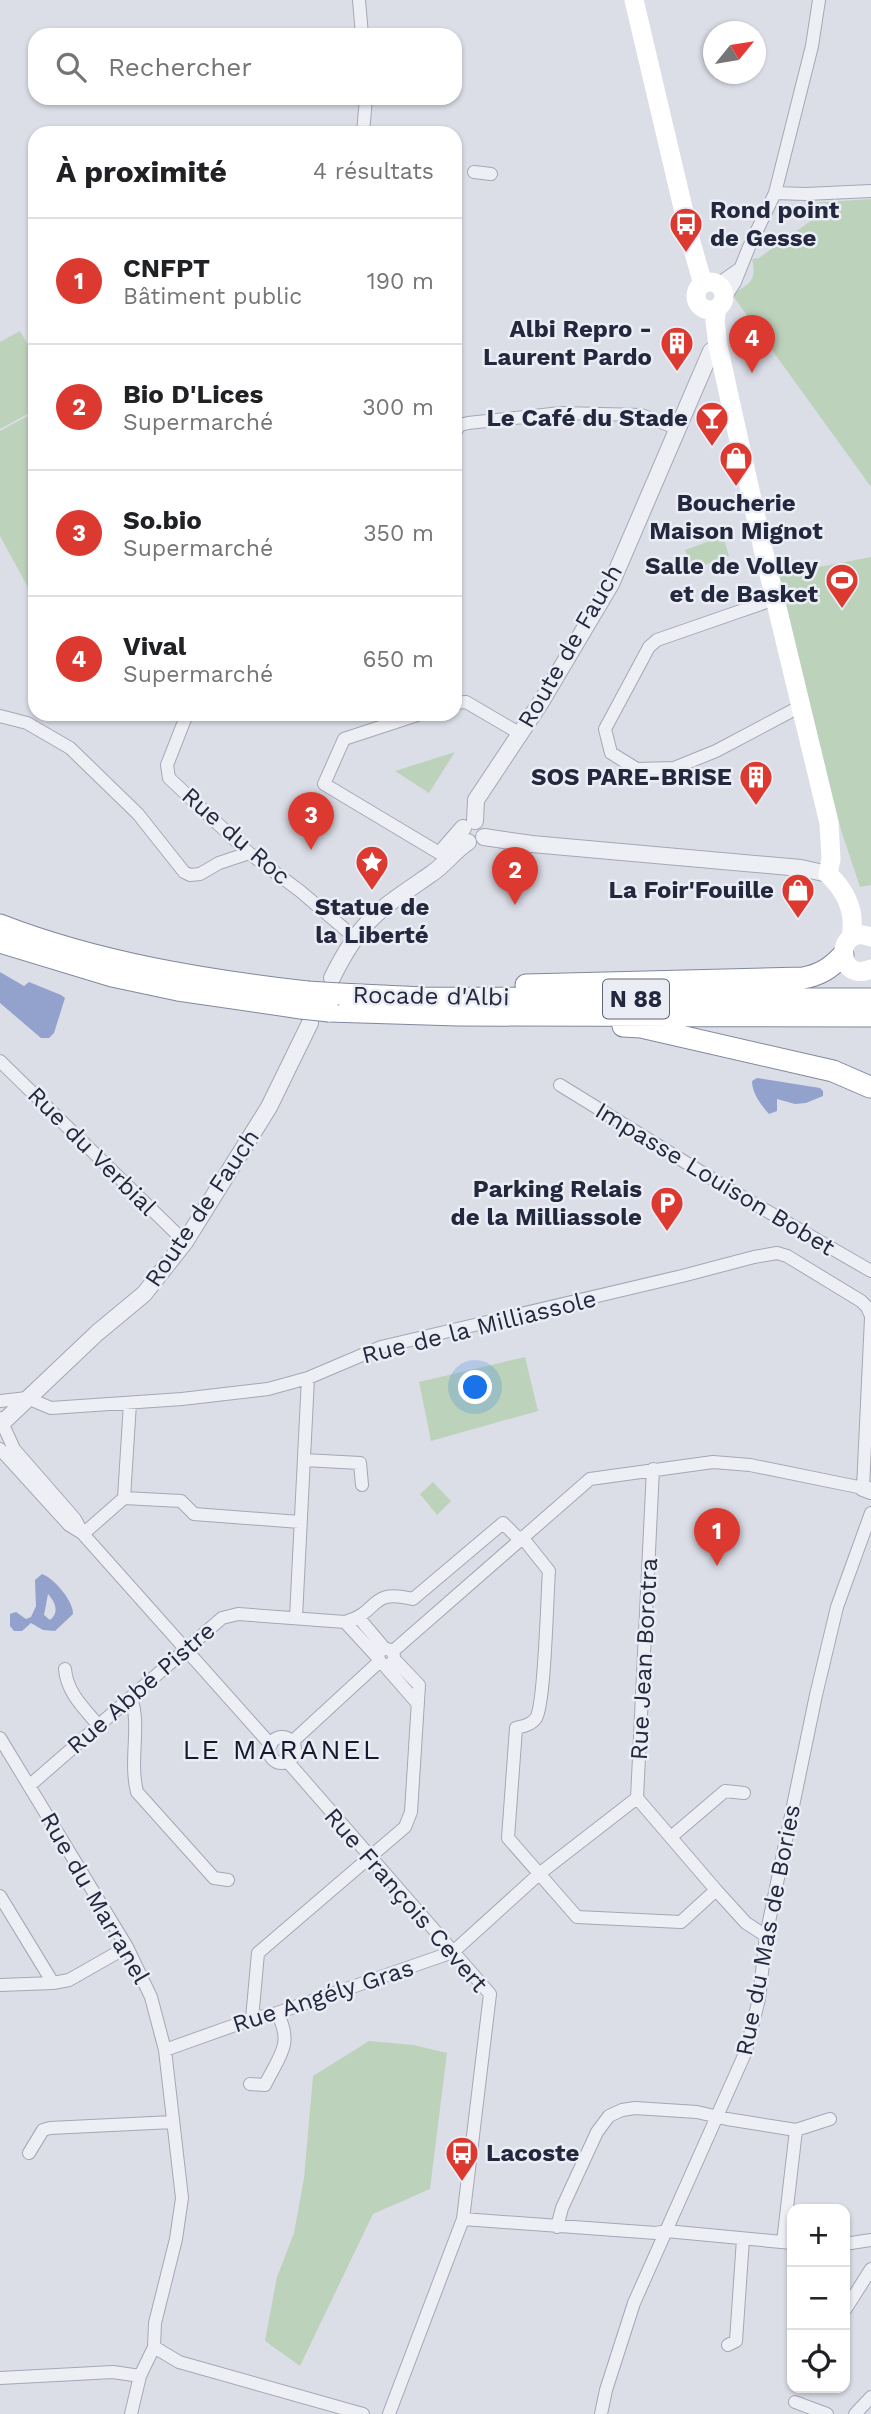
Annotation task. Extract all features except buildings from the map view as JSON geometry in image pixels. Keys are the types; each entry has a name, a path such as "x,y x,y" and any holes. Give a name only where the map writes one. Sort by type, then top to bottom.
{"highway":[{"name":"Rocade d'Albi","path":"0,925 115,960 198,977 306,1008"},
{"name":"Rocade d'Albi","path":"0,942 112,976 190,992 306,1008 334,994 392,997 417,1006 857,1010"},
{"path":"417,1006 443,990 524,985 803,978 815,976 855,958"},
{"name":"Rocade d'Albi","path":"334,994 458,1015 857,1010 871,997"},
{"path":"564,1015 579,1023 641,1027 833,1071 871,1088"}],"main road":[{"path":"634,0 692,246 713,297 724,373 829,823 831,859 828,874 841,888 853,916 871,937"},
{"path":"713,297 711,351 724,373"},
{"path":"853,916 855,958 871,997"},
{"path":"855,958 861,934 871,937"},
{"path":"871,1077 871,1088"}],"street":[{"path":"359,0 361,28"},
{"path":"713,297 741,268 775,193 813,46 819,0"},
{"path":"364,126 365,105"},
{"path":"474,172 491,174"},
{"path":"775,193 871,191"},
{"name":"Route de Fauch","path":"334,994 354,937 377,911 438,869 468,830 477,800 541,702 611,584 711,351"},
{"path":"462,424 561,413 641,415 677,428"},
{"path":"775,599 657,640 649,647 605,729 607,742 611,753 637,769 674,768 716,751 801,706"},
{"path":"462,703 466,702 519,733"},
{"path":"0,716 27,723 70,748 138,814 184,872 200,874 219,863 249,853"},
{"path":"0,728 14,721"},
{"name":"Rue du Roc","path":"184,721 167,765 169,778 249,853 300,891 354,937"},
{"path":"399,721 344,739 324,785 441,854"},
{"path":"468,830 484,826 484,837 519,843 801,869 828,874"},
{"name":"Route de Fauch","path":"411,887 441,854 468,830"},
{"name":"Route de Fauch","path":"1,1421 144,1294 185,1242 269,1107 306,1008"},
{"name":"Rue du Verbial","path":"0,1061 185,1242"},
{"name":"Impasse Louison Bobet","path":"560,1085 727,1188 871,1270"},
{"name":"Rue de la Milliassole","path":"27,1398 51,1408 268,1389 308,1378 381,1348 777,1253 787,1256 861,1301 871,1317 867,1489"},
{"path":"296,1617 308,1378"},
{"path":"0,1401 27,1398"},
{"path":"124,1498 130,1403"},
{"name":"Rue François Cevert","path":"1,1421 14,1449 75,1519 83,1534 271,1745 272,1758 281,1763 288,1762 490,1994 463,2219 390,2414"},
{"name":"Rue François Cevert","path":"0,1449 69,1525 83,1534"},
{"path":"303,1460 360,1463 362,1485"},
{"path":"292,1742 590,1479 713,1462 750,1465 867,1489"},
{"name":"Rue Jean Borotra","path":"638,1798 653,1469"},
{"path":"83,1534 124,1498 181,1501 194,1514 300,1522"},
{"name":"Rue du Mas de Bories","path":"601,2414 634,2303 746,2051 759,1999 766,1936 837,1607 871,1513"},
{"path":"386,1657 359,1618 382,1597 394,1594 413,1599 503,1523 549,1571 542,1694 538,1716 532,1723 516,1728 508,1838 577,1917 681,1922 716,1890"},
{"name":"Rue Abbé Pistre","path":"29,1786 222,1618 230,1615 296,1617 345,1622 359,1618"},
{"path":"251,2019 258,1953 405,1827 411,1812 419,1685 345,1622"},
{"path":"65,1669 72,1694 99,1726"},
{"path":"131,1698 135,1726 132,1774 137,1792 214,1878 228,1880"},
{"name":"Rue du Marranel","path":"0,1738 127,1947 151,1997 165,2050 182,2198 176,2239 155,2323 154,2347 140,2376 131,2414"},
{"path":"271,1745 281,1738 292,1742"},
{"path":"288,1762 295,1753 292,1742"},
{"path":"671,1837 725,1791 744,1793"},
{"path":"638,1798 746,1923 766,1936"},
{"name":"Rue Angély Gras","path":"165,2050 453,1952 539,1874 638,1798"},
{"path":"0,1896 53,1983"},
{"path":"0,1985 69,1980 127,1947"},
{"path":"250,2084 265,2085 286,2042 283,2025 277,2013"},
{"path":"557,2227 562,2208 597,2132 609,2116 622,2110 635,2108 697,2112 796,2130 830,2119"},
{"path":"29,2153 43,2130 50,2128 173,2122"},
{"path":"791,2204 796,2130"},
{"path":"463,2219 656,2233 666,2231 787,2242"},
{"path":"728,2345 736,2340 743,2239"},
{"path":"850,2243 871,2240"},
{"path":"850,2302 871,2269"},
{"path":"154,2347 179,2362 363,2414"},
{"path":"0,2378 113,2372 140,2376"},
{"path":"855,2414 871,2397"},
{"path":"795,2402 827,2414"}],"green space":[{"path":"871,199 871,487 733,296 751,280 754,271 752,259 759,258 812,220 811,203"},
{"path":"20,331 28,345 28,414 0,429 0,342"},
{"path":"28,416 28,587 0,536 0,431"},
{"path":"723,536 729,556 693,569 685,550"},
{"path":"871,557 871,885 860,887 841,830 778,575"},
{"path":"455,752 429,793 395,771"},
{"path":"525,1357 538,1411 431,1441 419,1382"},
{"path":"433,1482 451,1501 437,1515 420,1494"},
{"path":"369,2041 414,2045 447,2053 430,2189 373,2214 300,2366 265,2341 277,2277 294,2233 304,2178 313,2076"}],"water":[{"path":"0,972 24,986 29,982 65,998 54,1033 49,1038 41,1038 0,1003"},
{"path":"757,1078 820,1088 823,1096 795,1104 777,1099 777,1111 769,1114 754,1090 752,1081"},
{"path":"42,1574 52,1580 67,1597 73,1614 55,1631 43,1630 31,1623 22,1631 14,1631 10,1626 10,1614 16,1612 26,1619 31,1617 36,1606 35,1580","holes":["48,1594 56,1610 50,1620 44,1615"]}],"place":[{"name":"Rond point de Gesse","path":"686,254"},
{"name":"Albi Repro - Laurent Pardo","path":"677,373"},
{"name":"Vival","path":"752,373"},
{"name":"Le Café du Stade","path":"712,448"},
{"name":"Boucherie Maison Mignot","path":"736,488"},
{"name":"Salle de Volley et de Basket","path":"842,610"},
{"name":"SOS PARE-BRISE","path":"756,807"},
{"name":"So.bio","path":"311,850"},
{"name":"Statue de la Liberté","path":"372,892"},
{"name":"Bio D'Lices","path":"515,905"},
{"name":"La Foir'Fouille","path":"798,920"},
{"name":"Parking Relais de la Milliassole","path":"667,1233"},
{"name":"CNFPT","path":"717,1566"},
{"name":"Lacoste","path":"462,2183"}],"district":[{"name":"LE MARANEL","path":"282,1749"}]}
